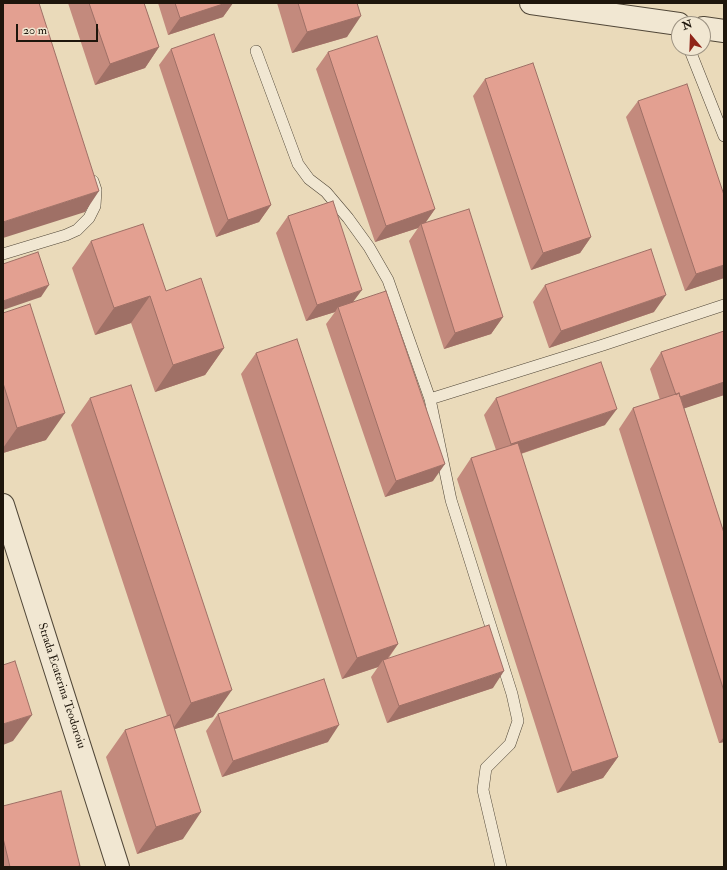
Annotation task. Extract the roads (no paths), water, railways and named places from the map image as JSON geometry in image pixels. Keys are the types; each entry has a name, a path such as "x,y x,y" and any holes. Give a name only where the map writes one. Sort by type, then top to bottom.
{"street":[{"path":"531,3 671,23"},
{"path":"711,29 724,31"},
{"name":"Strada Ecaterina Teodoroiu","path":"3,505 118,867"}],"lane":[{"path":"256,51 298,164 309,179 326,192 348,218 369,247 388,280 430,399 451,500 512,694 518,722 510,744 486,768 483,790 501,867"},
{"path":"692,56 724,136"},
{"path":"3,254 66,235 77,230 89,218 95,206 96,190 88,167"},
{"path":"430,399 603,345 724,305"}]}
